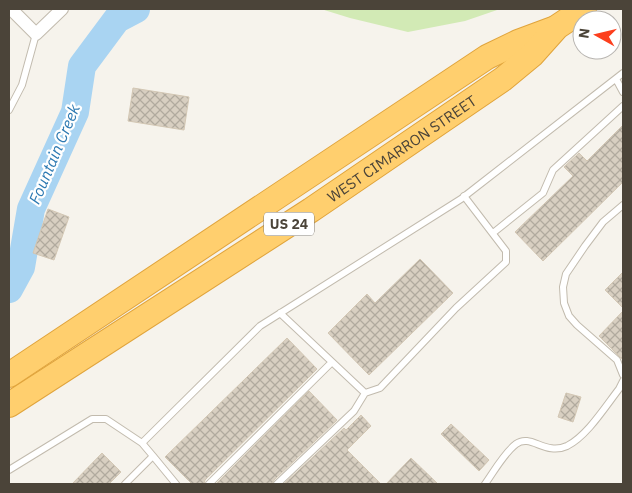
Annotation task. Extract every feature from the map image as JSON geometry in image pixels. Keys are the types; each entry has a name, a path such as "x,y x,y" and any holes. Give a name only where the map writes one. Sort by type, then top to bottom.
{"highway":[{"name":"WEST CIMARRON STREET","path":"9,375 487,57 518,42 557,27 584,9"},
{"name":"WEST CIMARRON STREET","path":"9,405 311,210 503,79 532,55 557,27"}],"street":[{"path":"11,9 36,34 62,9"}],"lane":[{"path":"9,110 22,85 36,34"},
{"path":"142,443 260,326 464,196 623,73"},
{"path":"616,79 623,92"},
{"path":"493,234 543,193 553,170 623,106"},
{"path":"277,484 354,411 364,393 380,388 456,308 506,262 506,251 464,196"},
{"path":"623,204 603,222 585,246 566,274 563,287 564,303 569,316 617,360 623,375"},
{"path":"280,313 364,393"},
{"path":"209,484 332,362"},
{"path":"485,484 516,444 532,441 542,447 553,449 566,446 583,434 623,382"},
{"path":"9,470 92,419 106,419 142,443 176,484"},
{"path":"125,484 153,456"}],"green space":[{"path":"321,9 500,9 465,21 408,32"}],"building":[{"path":"133,88 189,97 184,130 128,121"},
{"path":"623,125 623,182 543,261 515,232 573,176 564,167 579,153 587,161"},
{"path":"48,209 69,217 54,260 33,253"},
{"path":"420,259 453,293 369,375 328,333 367,294 375,303"},
{"path":"623,272 623,308 605,290"},
{"path":"623,311 623,360 599,336"},
{"path":"287,338 317,369 205,480 204,484 192,484 165,457"},
{"path":"309,391 337,420 272,484 216,484"},
{"path":"566,393 581,397 573,422 558,417"},
{"path":"361,415 371,426 347,450 381,484 284,484 344,428 346,430"},
{"path":"451,424 489,460 479,471 441,434"},
{"path":"102,453 121,472 109,484 72,484"},
{"path":"411,458 438,484 386,484"}],"waterway":[{"name":"Fountain Creek","path":"9,289 21,267 31,209 75,112 82,66 117,19 136,9"}]}
